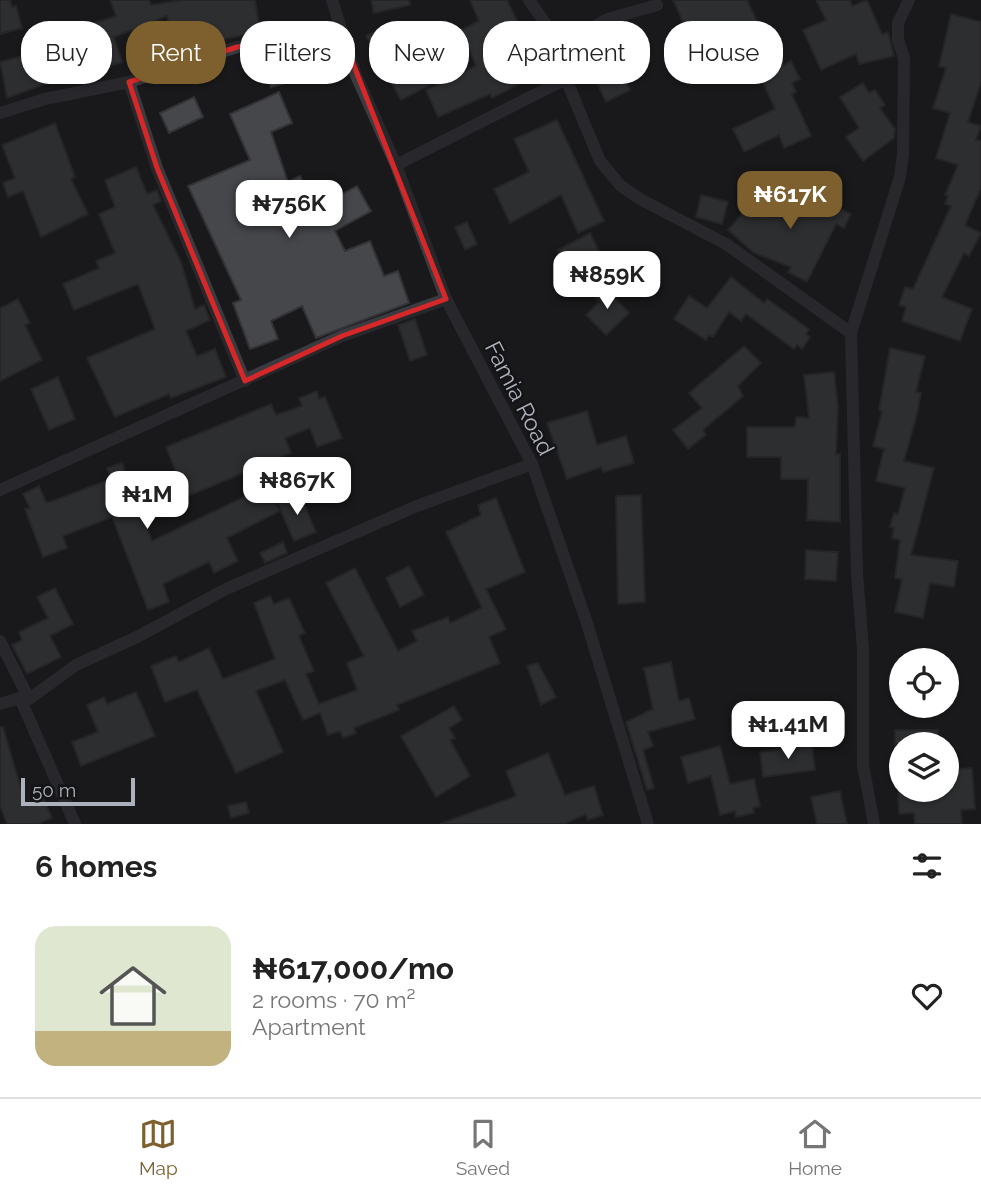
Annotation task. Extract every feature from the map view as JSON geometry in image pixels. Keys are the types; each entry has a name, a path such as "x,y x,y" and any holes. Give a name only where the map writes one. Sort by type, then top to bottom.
{"street":[{"name":"Famia Road","path":"332,0 338,21"},
{"path":"529,0 544,21"},
{"path":"874,824 863,765 863,649 857,574 851,333 900,177 903,155 904,58 898,40 898,23 909,0"},
{"path":"605,21 657,5"},
{"name":"Famia Road","path":"355,71 371,114 396,164 446,299 532,464 586,620 648,824"},
{"path":"0,113 45,99 126,83"},
{"path":"130,84 158,168 245,382"},
{"path":"396,164 556,84"},
{"path":"568,84 600,161 621,186 640,199 726,244 851,333"},
{"path":"0,490 245,382 342,336 446,299"},
{"path":"0,704 24,698 76,665 139,636 226,589 417,506 532,464"},
{"path":"0,641 75,824"}],"highlighted area":[{"path":"341,33 446,299 342,336 245,381 157,168 129,82 237,47"}],"building":[{"path":"0,0 10,0 12,7 16,6 21,28 0,34"},
{"path":"110,0 149,0 151,5 182,0 255,0 258,21 240,21 240,36 226,39 226,21 168,21 167,16 154,21 126,21 126,32 114,37 122,62 112,65 112,21 100,21 116,16"},
{"path":"371,0 409,0 410,5 374,13"},
{"path":"470,0 507,0 517,21 483,21 483,84 519,84 492,98 490,94 438,117 426,90 438,84 469,84 469,69 476,66 469,49 469,26 479,21"},
{"path":"673,0 747,0 757,21 683,21"},
{"path":"816,0 850,0 852,6 867,0 882,34 888,32 894,56 859,64 856,54 821,70 803,30 826,20"},
{"path":"951,14 981,22 981,82 968,122 981,126 976,140 981,141 981,188 965,225 981,233 969,256 964,253 942,297 972,309 960,341 902,321 906,307 899,305 905,287 913,289 951,206 945,204 948,196 945,195 958,165 936,158 950,113 933,108 946,68 939,66"},
{"path":"21,56 21,84 45,84 7,98 0,62"},
{"path":"791,61 800,79 792,83 796,92 792,94 811,136 784,148 779,135 744,152 733,129 775,109 764,84 783,84 783,62 784,65"},
{"path":"863,83 869,93 875,90 885,105 880,108 895,129 894,138 863,161 846,137 859,128 840,97"},
{"path":"392,84 430,85 401,100"},
{"path":"597,84 627,84 630,90 606,102"},
{"path":"279,92 292,123 271,132 288,182 300,176 316,208 357,186 371,211 335,231 345,251 370,241 384,276 398,271 409,303 316,338 302,306 271,321 278,339 250,349 233,303 241,300 188,186 250,160 230,114"},
{"path":"194,97 203,117 169,133 160,113"},
{"path":"557,120 604,221 578,233 561,195 510,223 494,189 529,172 514,139"},
{"path":"55,123 75,177 71,179 88,214 41,237 23,191 8,197 3,183 15,178 2,145"},
{"path":"136,167 147,194 157,190 161,201 153,205 181,262 195,309 204,305 210,320 186,331 197,356 215,349 226,377 171,398 169,394 115,417 87,358 155,329 138,284 74,310 63,284 99,268 96,261 115,253 99,214 115,207 105,180"},
{"path":"784,191 819,201 820,198 851,214 844,228 836,224 807,282 788,272 791,267 754,253 728,230 755,199 776,217"},
{"path":"701,195 728,202 722,224 696,217"},
{"path":"467,222 477,244 465,250 455,227"},
{"path":"590,233 602,257 570,273 558,250"},
{"path":"731,277 764,303 767,299 809,329 806,334 810,337 802,349 797,345 794,349 746,314 741,321 729,312 713,337 709,335 706,340 674,319 689,296 707,308"},
{"path":"604,286 629,313 606,335 586,315 599,302 594,296"},
{"path":"18,299 30,323 25,325 42,360 0,381 0,308"},
{"path":"415,319 427,355 410,361 398,325"},
{"path":"744,346 761,363 738,386 743,396 703,430 706,435 688,449 673,430 702,408 689,393"},
{"path":"890,348 925,356 916,392 921,393 917,414 904,461 934,468 911,555 958,561 954,587 930,583 923,618 895,612 902,579 895,578 900,540 892,538 894,528 890,527 894,513 898,514 905,488 876,481 884,449 873,446 882,411 879,410"},
{"path":"834,372 838,406 836,454 840,454 840,522 807,520 808,479 781,479 781,457 747,457 747,427 795,427 796,417 809,418 804,375"},
{"path":"58,377 75,419 49,430 31,389"},
{"path":"317,391 319,399 325,397 342,438 317,447 310,428 285,438 291,453 186,497 166,447 271,404 276,415 302,406 299,398"},
{"path":"587,411 597,445 626,436 634,463 603,472 601,467 567,479 547,423"},
{"path":"122,463 152,541 267,486 280,511 227,538 238,561 214,573 209,562 163,584 169,602 148,610 112,517 63,536 67,548 43,557 25,509 30,508 23,494 39,486 46,502 50,502 111,479 107,468"},
{"path":"299,492 316,532 294,541 277,502"},
{"path":"641,495 645,602 618,604 616,496"},
{"path":"496,498 525,572 486,589 506,629 489,637 500,663 397,705 399,710 354,728 356,733 343,738 340,731 328,735 320,713 303,720 285,680 256,691 283,752 236,773 197,690 165,702 151,666 176,656 179,662 209,648 223,679 275,659 254,603 270,596 274,604 289,598 305,633 299,636 314,671 306,674 319,704 357,690 347,663 364,656 326,583 355,568 398,651 417,641 412,631 448,617 450,623 482,608 446,532 481,515 478,505"},
{"path":"283,542 287,553 265,563 260,553"},
{"path":"806,550 838,552 836,581 805,579"},
{"path":"409,566 424,595 400,607 386,578"},
{"path":"55,588 73,624 50,636 61,657 27,674 12,645 22,640 19,632 48,618 37,597"},
{"path":"671,662 679,701 689,698 695,719 648,732 653,746 643,750 654,788 647,790 626,722 653,709 644,668"},
{"path":"538,663 556,697 541,705 527,666"},
{"path":"136,692 155,736 81,766 72,742 98,732 87,705 104,697 107,704"},
{"path":"454,706 462,720 449,728 455,738 450,740 470,776 436,797 401,736"},
{"path":"0,727 3,727 26,806 44,799 52,818 38,824 7,824 0,806"},
{"path":"895,730 938,730 938,732"},
{"path":"812,745 815,770 763,777 760,752"},
{"path":"720,746 730,784 754,779 760,806 753,808 754,813 736,817 735,811 720,815 711,776 688,783 681,757"},
{"path":"548,753 565,795 594,786 603,815 588,820 586,814 564,824 440,824 516,796 506,771"},
{"path":"972,768 975,809 961,810 962,824 915,824 914,813 899,814 899,802 959,802 959,769"},
{"path":"840,791 847,824 817,824 811,797"},
{"path":"246,802 249,813 231,818 228,806"}]}
